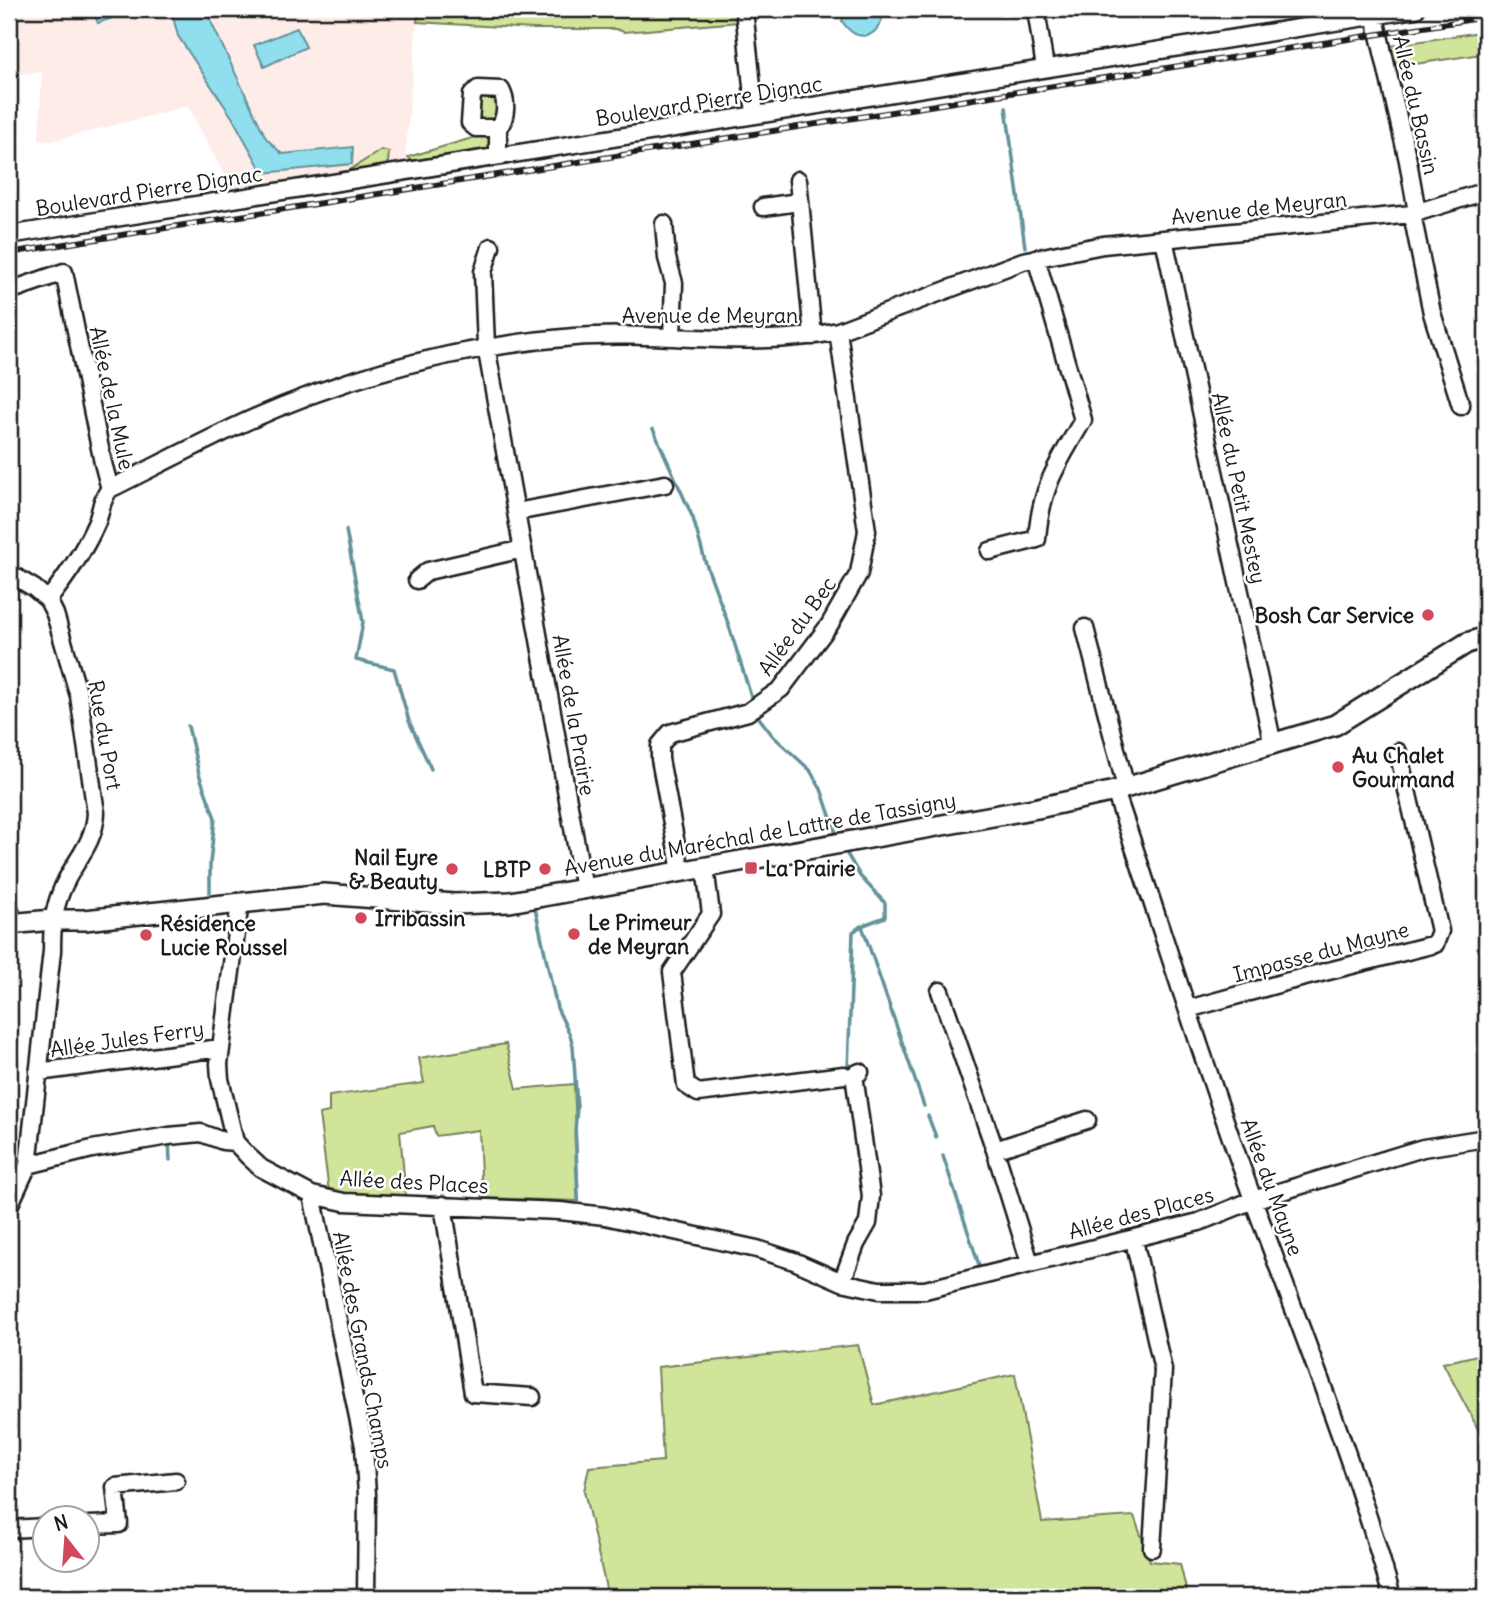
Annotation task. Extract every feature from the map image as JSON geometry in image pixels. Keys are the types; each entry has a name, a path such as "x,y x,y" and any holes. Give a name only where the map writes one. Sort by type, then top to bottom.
{"main road":[{"name":"Avenue du Maréchal de Lattre de Tassigny","path":"10,919 85,920 324,894 483,904 525,900 1038,808 1121,790 1335,725 1467,643 1486,637"}],"street":[{"path":"744,9 755,115"},
{"path":"1036,9 1045,68"},
{"name":"Boulevard Pierre Dignac","path":"9,235 1045,68 1371,12 1416,9"},
{"name":"Allée du Bassin","path":"1371,12 1376,22 1408,161 1414,213 1432,313 1461,406"},
{"path":"498,128 498,156"},
{"path":"798,180 813,336"},
{"name":"Avenue de Meyran","path":"110,489 243,423 307,397 422,360 486,346 602,335 760,340 813,336 838,331 1036,258 1092,246 1414,213 1486,191"},
{"path":"764,207 799,202"},
{"path":"664,224 667,258 674,283 671,337"},
{"name":"Allée du Petit Mestey","path":"1164,239 1273,745"},
{"name":"Allée de la Prairie","path":"491,247 483,272 486,346 583,889"},
{"path":"990,551 1037,539 1042,499 1049,478 1083,420 1036,258"},
{"name":"Allée de la Mule","path":"9,292 64,272 110,489 103,496 98,521 76,565 48,600"},
{"name":"Allée du Bec","path":"681,871 660,759 660,745 670,733 748,712 781,689 830,624 859,573 867,531 838,331"},
{"path":"516,512 665,484"},
{"path":"416,580 428,571 523,549"},
{"path":"9,573 48,600"},
{"name":"Rue du Port","path":"9,1206 28,1165 52,951 52,920 61,889 89,844 96,826 79,696 62,634 48,600"},
{"name":"Allée du Mayne","path":"1085,628 1121,790 1188,1009 1253,1200 1332,1413 1379,1549 1392,1597"},
{"name":"Impasse du Mayne","path":"1188,1009 1435,944 1440,931 1398,752"},
{"path":"705,867 711,915 672,972 687,1085 698,1093 844,1075"},
{"name":"Allée des Places","path":"240,902 220,1048 220,1079 236,1142 261,1168 312,1195 344,1202 560,1211 605,1216 757,1249 794,1261 842,1282 879,1290 925,1290 1199,1222 1253,1200 1423,1148 1486,1138"},
{"path":"940,991 995,1150 1030,1263"},
{"name":"Allée Jules Ferry","path":"38,1072 220,1048"},
{"path":"842,1282 856,1244 868,1223 871,1196 854,1074 860,1072"},
{"path":"995,1150 1087,1120"},
{"path":"28,1165 92,1149 169,1136 201,1133 223,1141 236,1142"},
{"name":"Allée des Grands Champs","path":"312,1195 364,1446 367,1495 366,1597"},
{"path":"443,1205 472,1393 532,1397"},
{"path":"1133,1240 1163,1370 1152,1548"},
{"path":"102,1525 119,1524 116,1487 176,1481"},
{"path":"9,1529 32,1528"}],"shaded area":[{"path":"9,9 171,9 178,36 232,117 264,172 352,147 282,154 267,138 212,24 208,9 417,9 404,170 237,199 188,106 52,141 39,140 42,72 9,75"}],"green space":[{"path":"419,9 737,9 738,22 624,32 616,29 534,29 417,22"},
{"path":"1486,31 1486,73 1481,54 1395,67 1390,46"},
{"path":"482,96 496,96 499,100 495,122 476,124 478,99"},
{"path":"479,136 490,136 492,150 414,163 408,157"},
{"path":"381,150 389,152 388,162 380,171 253,189 348,171"},
{"path":"506,1044 517,1089 574,1084 579,1201 482,1198 479,1130 436,1136 433,1126 400,1132 406,1197 329,1192 319,1114 329,1112 329,1096 424,1083 419,1058"},
{"path":"858,1345 874,1405 1015,1374 1042,1522 1134,1516 1150,1561 1180,1564 1188,1597 608,1597 584,1491 589,1467 663,1461 658,1367"},
{"path":"1486,1353 1486,1444 1443,1363"}],"water":[{"path":"64,9 115,9 118,16 98,23 93,11 65,15"},
{"path":"171,9 208,9 212,24 266,138 282,154 353,147 352,164 263,173 232,117 178,36"},
{"path":"854,9 878,9 883,15 876,30 866,36 853,33 842,21 844,16"},
{"path":"297,28 306,47 264,67 254,45"}],"waterway":[{"path":"1006,107 1025,247"},
{"path":"653,429 693,518 751,696"},
{"path":"346,530 363,622 356,660 394,669 409,721 431,769"},
{"path":"756,714 773,736 810,770 821,789 836,833"},
{"path":"188,726 199,774 215,818 210,893"},
{"path":"847,854 860,876 885,903 885,917 853,932 848,1070"},
{"path":"535,908 557,1008 573,1046 578,1199"},
{"path":"862,926 924,1106"},
{"path":"928,1116 936,1137"},
{"path":"169,1141 170,1160"},
{"path":"943,1156 979,1265"}],"railway":[{"path":"9,253 1486,17"}],"place":[{"name":"Bosh Car Service","path":"1428,615"},
{"name":"Au Chalet Gourmand","path":"1338,767"},
{"name":"La Prairie","path":"751,868"},
{"name":"Nail Eyre & Beauty","path":"452,869"},
{"name":"LBTP","path":"545,869"},
{"name":"Irribassin","path":"361,918"},
{"name":"Le Primeur de Meyran","path":"574,934"},
{"name":"Résidence Lucie Roussel","path":"146,935"}]}
